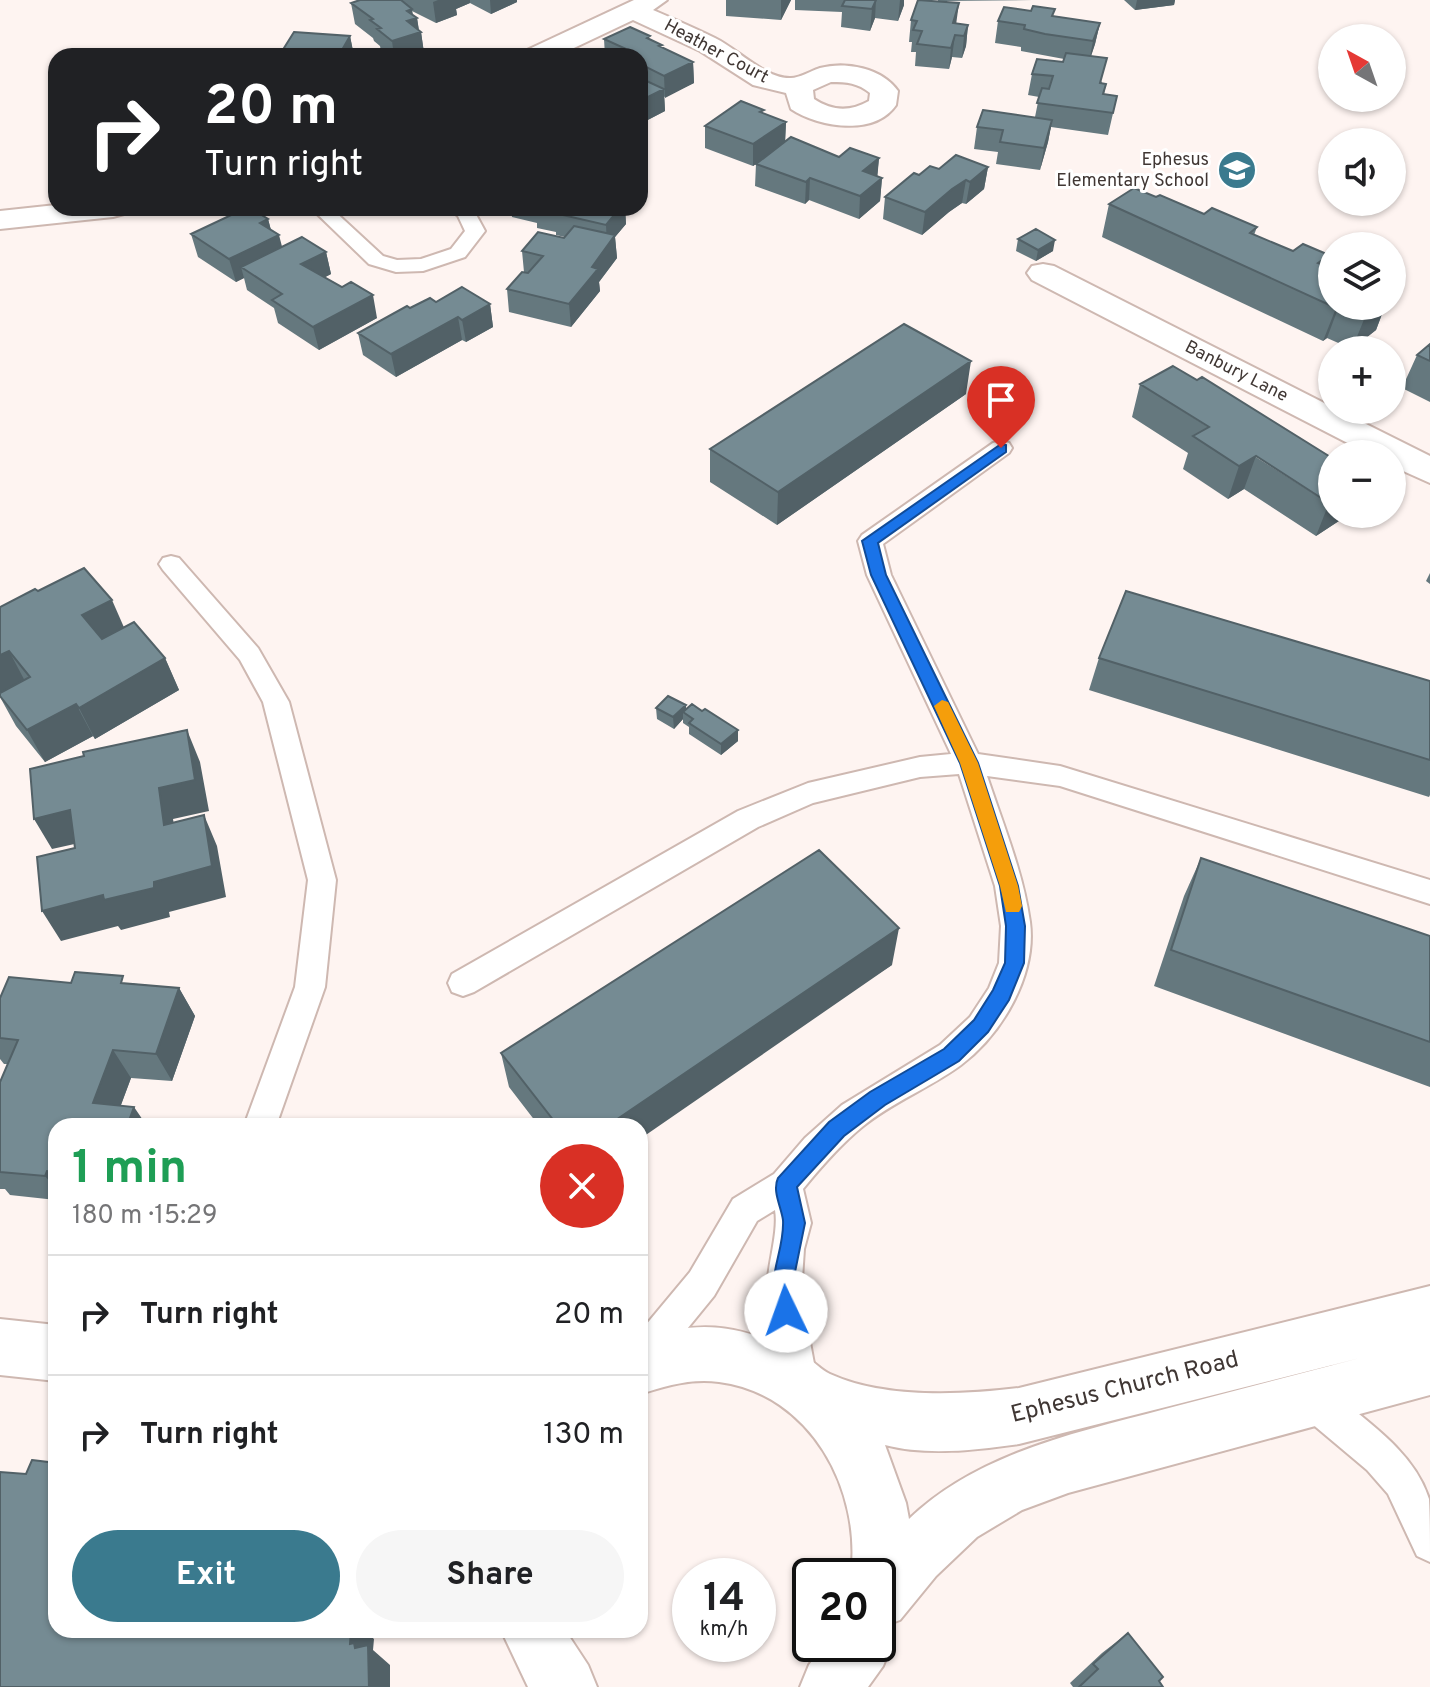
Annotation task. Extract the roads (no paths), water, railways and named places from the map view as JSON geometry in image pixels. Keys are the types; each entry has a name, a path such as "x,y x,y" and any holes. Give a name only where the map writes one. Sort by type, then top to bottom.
{"street":[{"path":"553,48 644,5"},
{"name":"Heather Court","path":"644,5 748,71 799,88"},
{"path":"0,220 48,215"},
{"name":"Banbury Lane","path":"1043,273 1430,471"},
{"name":"Ephesus Church Road","path":"809,1392 897,1420 969,1422 1019,1416 1430,1313"},
{"path":"0,1347 48,1352"},
{"path":"648,1363 674,1355 711,1354 740,1358 767,1366 809,1392 848,1432 867,1466 875,1491 884,1546 883,1558"},
{"path":"896,1576 917,1552 985,1497 1068,1464 1430,1367"},
{"path":"524,1687 531,1638"},
{"path":"536,1638 555,1674 566,1687"},
{"path":"831,1687 848,1662"}],"lane":[{"path":"329,216 376,260 396,266 423,265 458,253 475,231 468,216"},
{"path":"648,1350 702,1284 745,1210 786,1185 816,1149 853,1115 951,1055 981,1026 1002,994 1014,963 1016,926 1009,886 969,763 879,575 870,541 1001,448"},
{"path":"171,564 249,654 276,702 322,880 310,987 263,1118"},
{"path":"463,983 748,819 808,794 920,767 969,763 1060,776 1430,892"},
{"path":"786,1185 794,1223 784,1272 784,1294 809,1392"},
{"path":"1311,1399 1380,1457 1401,1481 1430,1543"}],"place":[{"name":"Ephesus Elementary School","path":"1237,170"}]}
